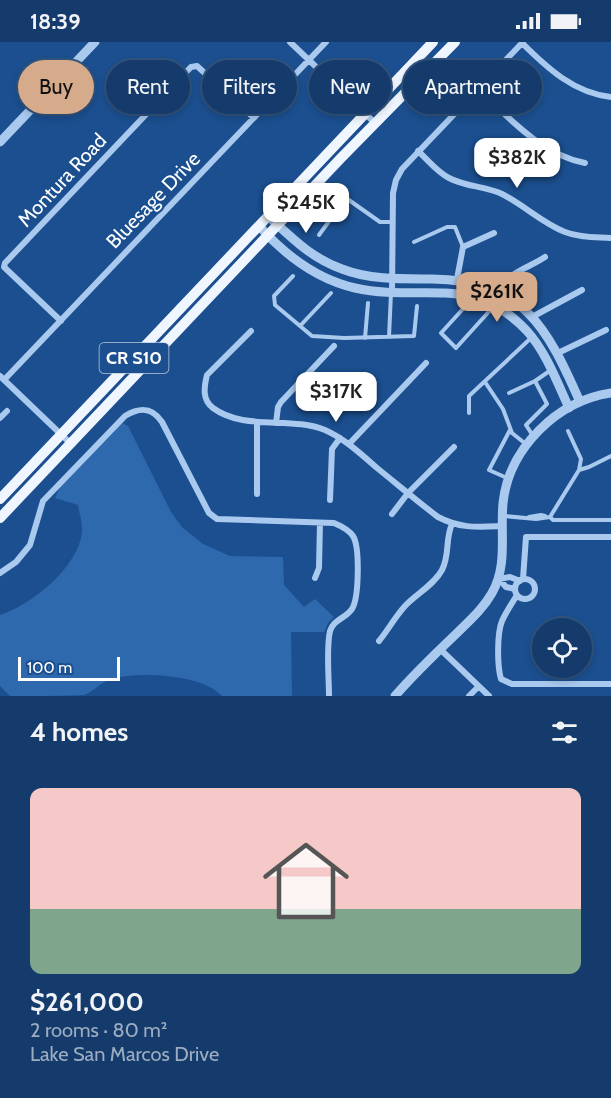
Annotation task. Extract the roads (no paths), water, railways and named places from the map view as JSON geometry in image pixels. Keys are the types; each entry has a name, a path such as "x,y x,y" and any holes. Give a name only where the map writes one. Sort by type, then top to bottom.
{"main road":[{"name":"CR S10","path":"391,87 434,42"},
{"name":"CR S10","path":"0,518 375,123 455,42"},
{"name":"CR S10","path":"0,499 365,114"}],"street":[{"path":"0,142 95,42"},
{"path":"290,42 309,60"},
{"name":"Bluesage Drive","path":"2,378 60,321 326,42"},
{"path":"506,60 522,43 547,68 573,85 611,97"},
{"name":"Montura Road","path":"60,321 4,267 5,263 191,67 197,66 254,118"},
{"path":"365,114 375,123"},
{"path":"392,292 393,193 396,180 402,169 454,114"},
{"path":"504,114 531,138 570,160 585,163"},
{"path":"418,151 448,178 461,183 486,187 504,195 566,232 584,237 611,238"},
{"path":"269,217 297,244 327,263 363,275 392,279 457,279 499,292 532,316 546,332 580,402"},
{"path":"260,227 299,263 329,279 362,289 392,292 452,292 494,305 532,337 569,408"},
{"path":"457,279 463,247 494,233"},
{"path":"499,292 502,284 512,275 545,257"},
{"path":"532,316 582,290"},
{"path":"558,353 606,330"},
{"path":"251,332 207,375 205,398 212,407 225,415 257,422 312,426 340,438 438,517 452,524 472,527 503,521"},
{"path":"276,423 281,402 333,346"},
{"path":"349,444 426,363"},
{"path":"2,378 70,443"},
{"path":"395,696 476,614 491,595 499,579 503,562 504,502 509,479 533,436 569,408 594,396 611,393"},
{"path":"0,573 16,562 30,545 43,501 125,416 141,409 149,410 157,414 209,513 217,519 334,524 342,527 353,537 357,546 355,602 349,612 335,621 330,634 329,696"},
{"path":"0,418 7,411"},
{"path":"257,422 257,494"},
{"path":"330,500 332,449 340,438"},
{"path":"392,514 408,493 454,447"},
{"path":"315,578 319,568 320,523"},
{"path":"379,641 403,608 442,571 448,556 448,533 452,524"},
{"path":"611,537 526,537 521,580 499,629 501,679 512,684 611,684"},
{"path":"510,577 532,582 535,591 529,598 523,599 499,579 510,577"},
{"path":"440,649 489,696"},
{"path":"469,696 478,687"}],"lane":[{"path":"320,235 346,198 380,222 393,222"},
{"path":"414,242 447,227 454,227 463,247"},
{"path":"293,276 274,296 275,304 312,336 365,338 414,336 417,306"},
{"path":"389,337 392,292"},
{"path":"300,326 331,293"},
{"path":"474,297 441,333 456,348 494,305"},
{"path":"365,338 368,303"},
{"path":"469,413 469,396 532,337"},
{"path":"509,393 535,381 550,370"},
{"path":"533,436 526,425 547,404 535,381"},
{"path":"485,382 503,409 512,433 527,445"},
{"path":"509,479 489,470 511,430"},
{"path":"503,521 547,517 579,470 581,459 568,431"},
{"path":"579,470 590,468 611,456"},
{"path":"547,517 553,520 611,520"}]}
